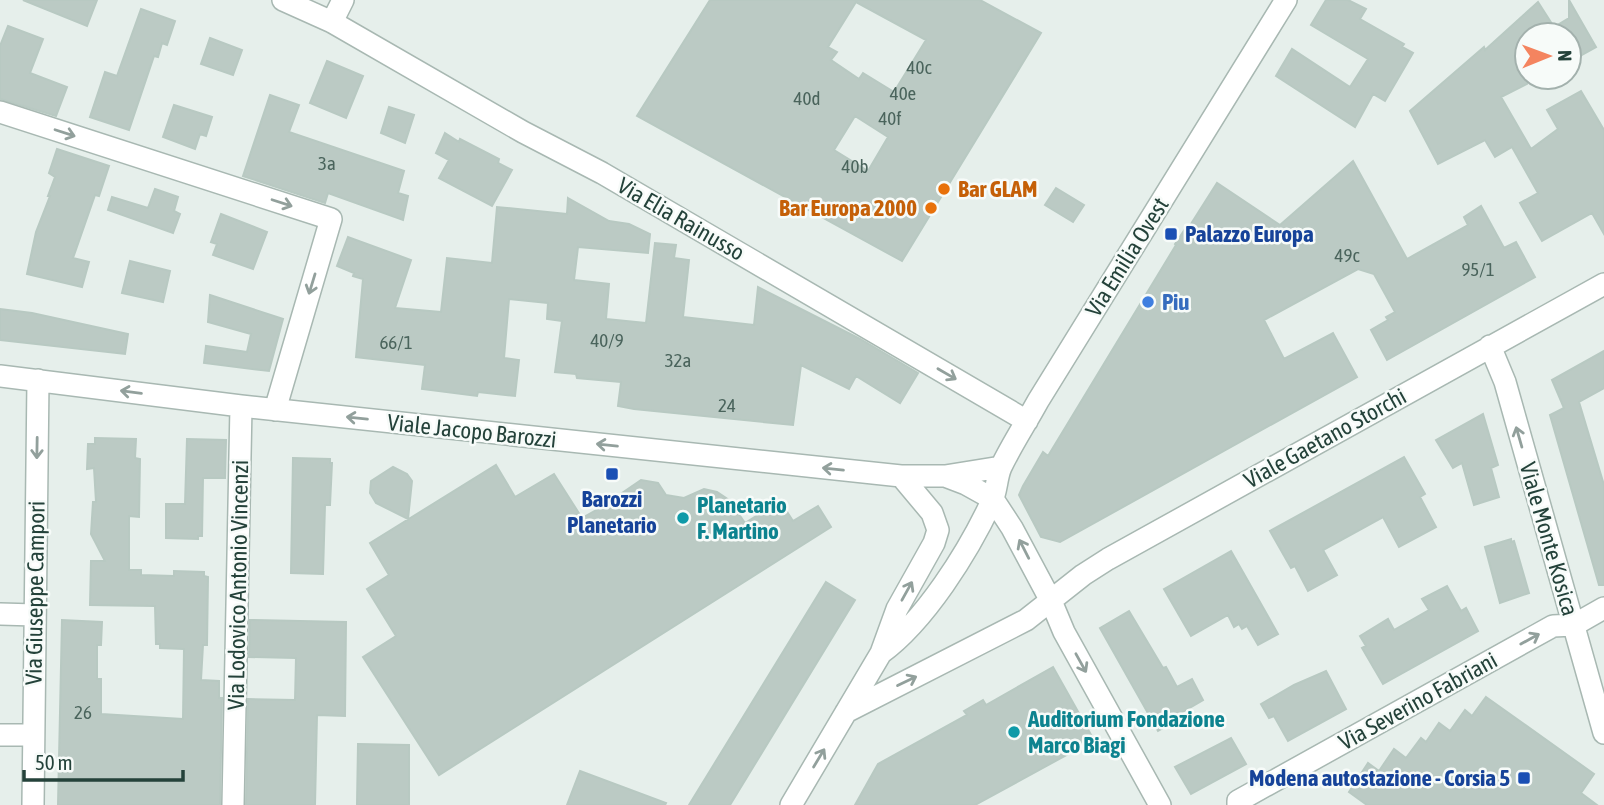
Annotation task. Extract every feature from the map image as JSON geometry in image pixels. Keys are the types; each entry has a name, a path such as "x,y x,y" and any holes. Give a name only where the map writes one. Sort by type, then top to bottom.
{"street":[{"name":"Via Elia Rainusso","path":"283,0 332,22 523,132 603,173 1027,421"},
{"path":"332,22 343,0"},
{"name":"Via Emilia Ovest","path":"993,499 1001,467 1027,421 1286,0"},
{"path":"0,112 331,219 275,410"},
{"name":"Viale Gaetano Storchi","path":"846,712 1027,620 1083,575 1108,559 1604,284"},
{"name":"Viale Monte Kosica","path":"1490,346 1505,382 1604,733"},
{"name":"Viale Jacopo Barozzi","path":"0,376 275,410 901,476 945,476"},
{"name":"Via Giuseppe Campori","path":"33,805 38,380"},
{"name":"Via Lodovico Antonio Vincenzi","path":"233,805 241,406"},
{"path":"945,476 1001,467"},
{"path":"791,805 881,653 897,609 934,544 938,530 932,513 901,476"},
{"path":"945,476 993,499 1018,537 1064,632 1160,805"},
{"path":"881,653 914,625 973,537 993,499"},
{"name":"Via Severino Fabriani","path":"1238,805 1238,801 1553,626 1574,625 1604,608"},
{"path":"0,614 35,615"},
{"path":"0,735 33,735"}],"building":[{"path":"23,0 97,0 87,26"},
{"path":"710,0 980,0 1041,33 902,261 637,116","holes":["856,2 926,40 894,92 863,73 859,79 831,60 837,52 828,47","855,116 888,137 868,171 834,150"]},
{"path":"1326,0 1348,0 1366,9 1360,19 1404,44 1402,47 1413,53 1385,101 1373,94 1355,127 1276,76 1292,49 1350,87 1368,59 1311,25"},
{"path":"1569,0 1581,21 1564,21 1569,18"},
{"path":"1538,2 1550,21 1517,21"},
{"path":"141,9 175,21 167,45 162,43 158,57 154,56 129,130 90,117 105,72 117,76"},
{"path":"1583,24 1596,47 1583,54"},
{"path":"1513,25 1513,91 1501,97 1531,149 1558,129 1547,110 1581,91 1604,130 1604,234 1592,213 1542,241 1520,203 1538,193 1512,147 1495,157 1485,140 1438,164 1410,111 1484,47 1485,50"},
{"path":"8,26 43,39 30,73 67,87 56,116 0,99 0,46"},
{"path":"210,38 242,50 233,75 201,64"},
{"path":"327,61 363,76 346,118 310,103"},
{"path":"270,95 299,105 289,132 404,171 398,193 408,196 403,220 328,193 325,203 243,176"},
{"path":"174,105 212,117 206,136 200,134 195,149 163,137"},
{"path":"389,107 414,115 405,143 381,133"},
{"path":"445,133 499,159 498,163 512,170 492,206 439,178 449,160 436,153"},
{"path":"57,149 109,166 99,196 95,195 73,258 89,262 82,287 27,274 36,232 55,177 49,173"},
{"path":"1353,161 1407,259 1468,225 1464,217 1481,206 1504,248 1516,242 1535,277 1387,360 1371,330 1388,320 1386,317 1395,312 1374,274 1358,269 1264,320 1284,359 1333,333 1357,377 1060,542 1041,537 1019,495 1023,486 1043,452 1048,456 1175,244 1217,183 1280,225"},
{"path":"1056,188 1084,205 1073,222 1045,205"},
{"path":"155,189 178,197 174,211 180,214 173,233 108,210 112,197 148,208"},
{"path":"568,198 609,221 629,224 650,234 648,253 578,247 574,280 609,284 606,319 646,323 655,243 676,245 674,258 689,260 683,317 754,325 758,287 860,339 918,373 900,403 856,376 849,389 801,365 793,425 634,409 618,406 621,382 577,378 576,374 555,372 562,321 547,319 548,303 509,299 504,358 519,360 515,396 478,392 477,396 422,389 425,365 356,357 363,279 337,266 348,237 411,260 395,308 441,312 447,258 492,263 497,207 567,214"},
{"path":"221,214 267,232 253,269 213,255 217,244 211,242"},
{"path":"130,261 170,271 163,302 122,293"},
{"path":"210,295 283,319 269,371 204,363 206,346 247,352 251,334 208,322"},
{"path":"0,309 32,313 128,334 125,354 0,340"},
{"path":"1604,351 1604,388 1579,402 1604,485 1604,585 1599,585 1550,415 1564,408 1552,380"},
{"path":"1483,414 1498,465 1491,468 1499,497 1474,505 1462,463 1453,468 1436,440"},
{"path":"95,438 136,439 135,458 140,459 139,517 129,516 129,570 141,570 141,575 174,576 174,571 204,572 204,576 208,577 207,645 203,645 201,680 219,681 219,698 222,698 220,805 58,805 62,620 102,622 101,645 97,645 101,714 183,719 184,649 160,648 160,644 156,644 155,606 90,605 91,561 105,561 91,534 93,502 96,502 94,468 87,469 88,444 95,444"},
{"path":"187,439 226,440 225,478 203,478 202,536 198,536 198,539 166,538 166,504 185,504"},
{"path":"1404,457 1425,494 1420,497 1436,527 1399,547 1383,517 1323,550 1337,575 1308,591 1295,566 1291,568 1270,531"},
{"path":"293,458 330,459 332,463 330,505 325,505 323,574 291,573"},
{"path":"496,465 515,497 554,474 582,518 641,480 658,483 666,495 684,498 704,489 717,492 729,500 745,523 780,501 793,521 818,506 831,527 439,775 363,657 396,636 367,589 389,575 370,543"},
{"path":"393,467 407,474 412,481 408,519 376,503 370,493 371,481"},
{"path":"1511,539 1511,542 1514,541 1529,593 1500,603 1485,547"},
{"path":"1231,551 1278,634 1258,645 1247,626 1242,629 1239,624 1234,627 1228,615 1191,636 1164,589"},
{"path":"826,582 855,600 730,805 689,805"},
{"path":"1447,586 1461,611 1466,608 1478,631 1383,684 1362,648 1366,646 1360,636 1388,619 1394,630 1429,610 1422,599"},
{"path":"1129,611 1177,687 1192,679 1203,700 1181,713 1184,716 1158,731 1100,628"},
{"path":"250,620 346,622 345,716 317,715 315,805 246,805 248,699 295,700 296,658 249,657"},
{"name":"Auditorium Fondazione Marco Biagi","path":"1053,667 1094,740 975,805 855,805 878,764 967,715 964,711 983,700 986,705"},
{"path":"1326,671 1346,709 1288,741 1274,716 1269,718 1261,704"},
{"path":"1486,697 1594,774 1581,793 1597,805 1367,805 1349,792 1368,763 1379,771 1394,749 1406,758 1421,738 1426,742 1439,723 1450,731 1465,710 1472,716"},
{"path":"1231,738 1246,764 1191,794 1175,767"},
{"path":"358,744 409,745 409,805 357,805"},
{"path":"580,771 666,803 567,805"}],"place":[{"name":"Bar GLAM","path":"944,189"},
{"name":"Bar Europa 2000","path":"931,208"},
{"name":"Palazzo Europa","path":"1171,234"},
{"name":"Piu","path":"1148,302"},
{"name":"Barozzi Planetario","path":"612,474"},
{"name":"Planetario F. Martino","path":"683,518"},
{"name":"Auditorium Fondazione Marco Biagi","path":"1014,732"},
{"name":"Modena autostazione - Corsia 5","path":"1524,778"}]}
